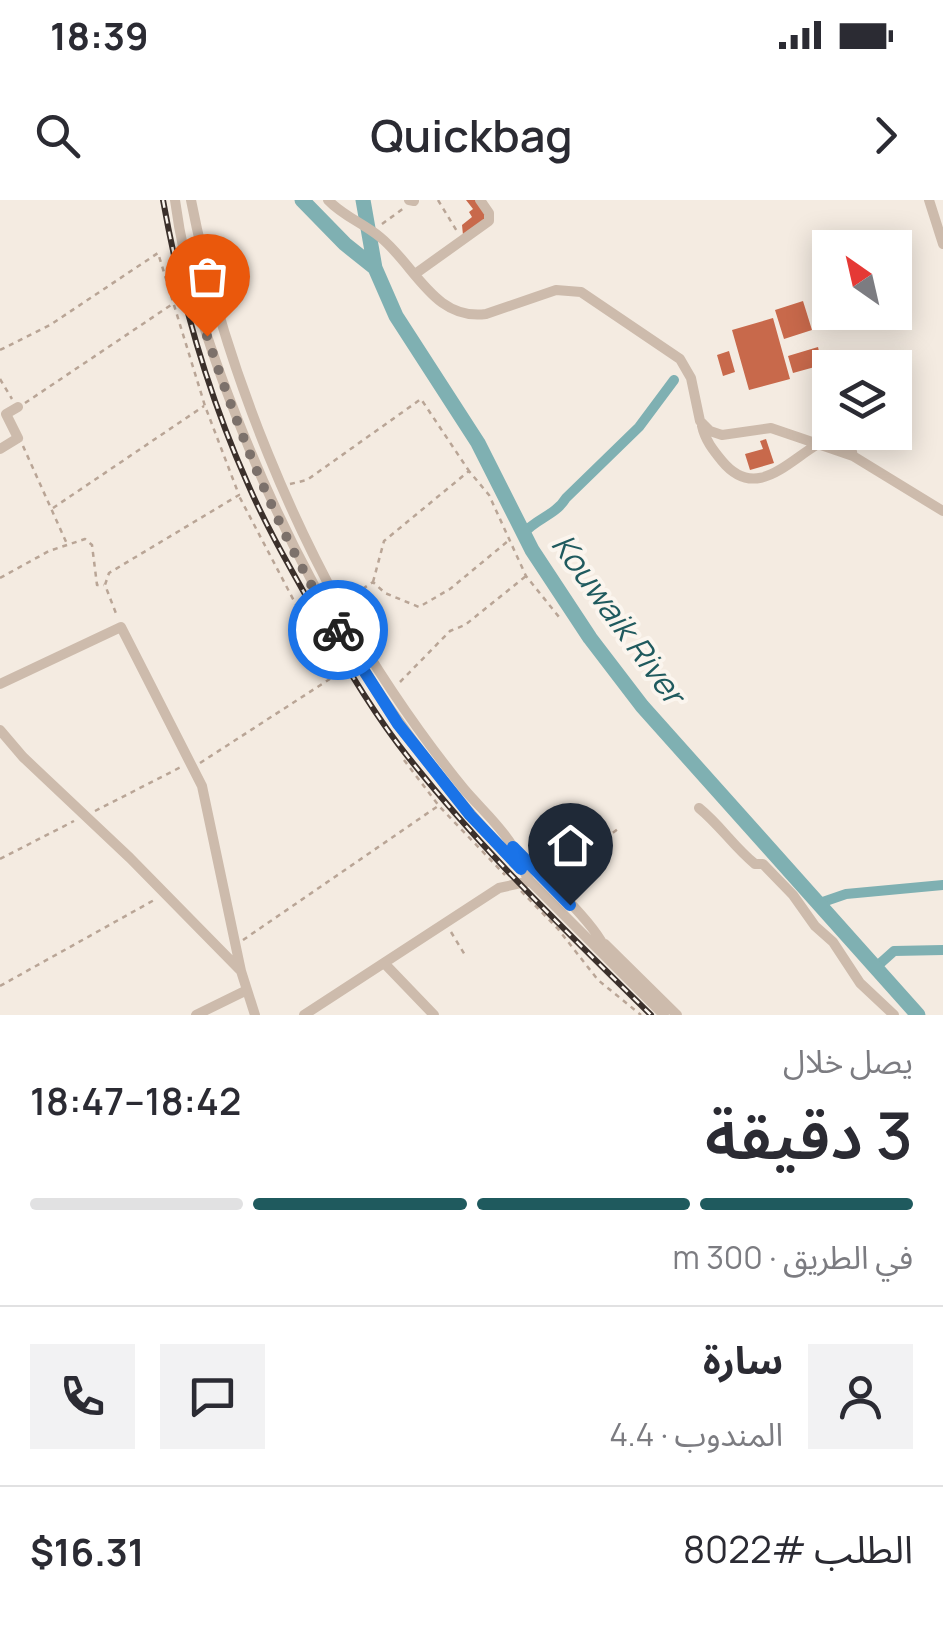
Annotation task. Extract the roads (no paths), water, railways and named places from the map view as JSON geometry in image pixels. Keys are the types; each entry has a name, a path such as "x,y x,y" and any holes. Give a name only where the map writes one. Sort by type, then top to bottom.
{"street":[{"path":"174,200 194,300 226,390 286,537 330,616 398,724 470,815 664,1015"},
{"path":"190,200 223,325 283,486 306,539 392,690 436,754 513,847 676,1015"},
{"path":"328,200 374,232 446,306 475,316 556,290 581,292 680,359 691,378 704,436 722,462 738,476 750,479 776,473 812,448"},
{"path":"415,274 490,218 480,200"},
{"path":"929,200 943,244"},
{"path":"0,448 18,438 6,414 18,407"},
{"path":"700,421 716,434 764,428 812,442"},
{"path":"835,450 852,456 943,511"},
{"path":"851,450 852,456"},
{"path":"0,684 121,627 202,786 241,971 255,1015"},
{"path":"0,730 22,757 241,971"},
{"path":"699,808 738,850 755,864 763,864 794,895 815,926 833,942 860,984 894,1015"},
{"path":"513,847 521,869"},
{"path":"304,1015 498,888 530,881"},
{"path":"217,949 229,949 236,940"},
{"path":"604,943 608,958"},
{"path":"384,963 434,1015"},
{"path":"196,1015 247,990"}],"waterway":[{"path":"302,200 375,268"},
{"name":"Kouwaik River","path":"363,200 375,268 396,316 478,443 532,550 590,638 642,706 918,1015"},
{"path":"523,534 556,509 639,427 674,380"},
{"path":"817,904 846,894 943,885"},
{"path":"875,968 894,951 943,950"}],"railway":[{"path":"163,200 197,344 233,449 269,528 341,657 398,744 457,816 651,1015"}]}
